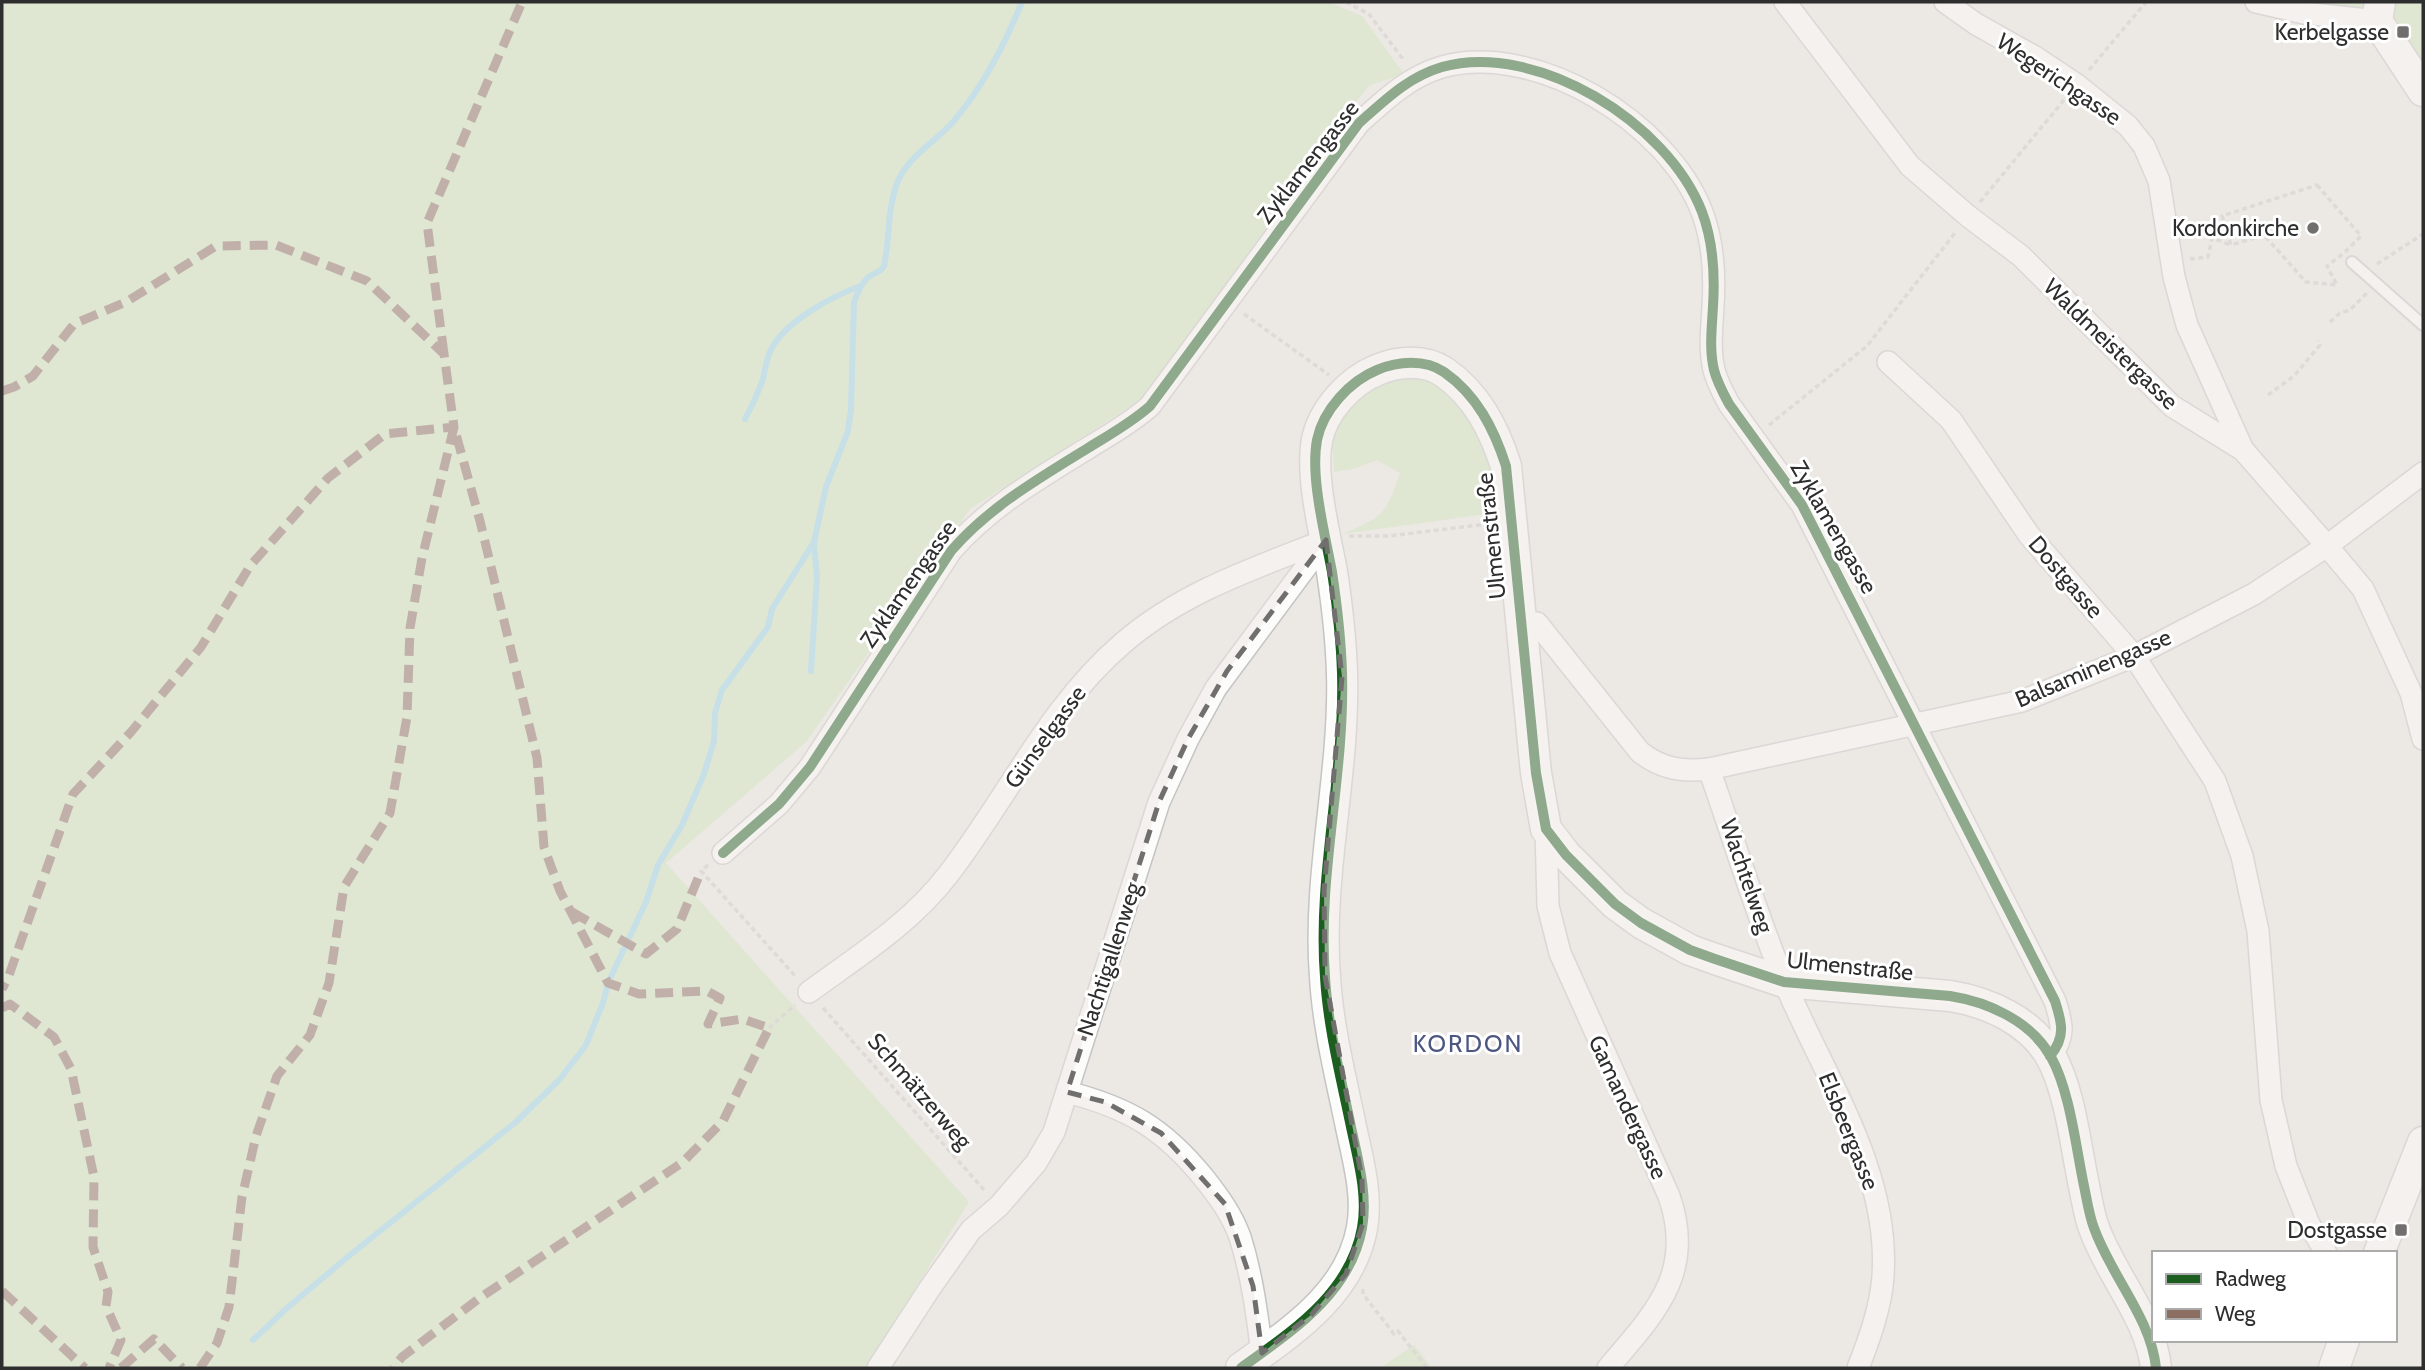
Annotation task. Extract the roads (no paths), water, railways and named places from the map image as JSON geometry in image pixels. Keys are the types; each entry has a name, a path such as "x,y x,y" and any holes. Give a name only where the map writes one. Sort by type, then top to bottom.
{"street":[{"name":"Waldmeistergasse","path":"1785,2 1910,166 1968,216 2021,256 2172,406 2243,450 2327,546 2363,589 2410,693 2423,739"},
{"name":"Wegerichgasse","path":"1945,2 1976,24 2077,85 2137,136 2150,157 2159,181 2174,277 2187,325 2243,450"},
{"path":"2256,2 2304,13 2379,10 2423,91"},
{"name":"Zyklamengasse","path":"723,853 779,804 810,767 951,551 966,534 1008,498 1144,411 1161,393 1359,124 1394,91 1413,78 1442,67 1473,62 1503,63 1557,78 1585,90 1635,122 1674,165 1692,190 1708,235 1714,281 1711,335 1714,369 1720,387 1729,404 1802,505 2055,1001 2061,1021 2060,1044 2050,1056"},
{"name":"Dostgasse","path":"1888,362 1951,419 2029,535 2134,656 2215,781 2242,856 2258,931 2271,1100 2286,1166 2309,1223 2325,1251"},
{"name":"Ulmenstraße","path":"1252,1361 1311,1315 1334,1291 1352,1260 1363,1223 1362,1179 1329,1024 1325,976 1324,891 1339,754 1342,677 1332,576 1318,485 1317,439 1328,413 1347,388 1375,371 1399,363 1420,363 1438,368 1472,397 1496,437 1506,466 1536,773 1546,829 1587,878 1615,904 1641,923 1690,950 1784,982 1974,1000 2016,1021 2050,1056 2062,1083 2093,1227 2113,1273 2148,1333 2157,1368"},
{"name":"Balsaminengasse","path":"1537,623 1640,752 1658,765 1672,769 1709,769 2022,701 2134,656 2254,594 2327,546 2423,473"},
{"name":"Günselgasse","path":"809,992 900,925 925,903 978,834 1060,711 1122,643 1157,617 1194,595 1232,576 1326,539"},
{"name":"Nachtigallenweg","path":"878,1368 971,1230 999,1206 1036,1163 1054,1132 1159,802 1182,752 1227,671 1326,539"},
{"name":"Wachtelweg","path":"1709,769 1784,982"},
{"name":"Gamandergasse","path":"1546,829 1548,906 1560,953 1669,1196 1678,1230 1677,1264 1664,1294 1650,1318 1608,1368"},
{"name":"Elsbeergasse","path":"1784,982 1861,1149 1881,1223 1883,1278 1876,1313 1858,1368"},
{"path":"1067,1092 1105,1102 1134,1115 1161,1133 1185,1154 1225,1204 1239,1236 1253,1286 1252,1361"},
{"path":"2380,1251 2423,1142"},
{"path":"2334,1368 2343,1342"}],"lane":[{"path":"2352,262 2423,325"}],"waterway":[{"path":"253,1340 350,1255 516,1122 560,1079 586,1045 608,983 646,902 658,865 682,825 704,774 714,741 715,713 722,690 768,627 772,609 814,542 826,487 848,431 854,302 864,281 884,266 892,202 898,181 908,164 953,122 984,80 1022,2"},
{"path":"745,419 776,341 809,312 836,296 861,286"},
{"path":"811,671 817,576 814,544"}],"place":[{"name":"Kerbelgasse","path":"2403,32"},
{"name":"Kordonkirche","path":"2313,228"},
{"name":"Dostgasse","path":"2401,1230"}],"district":[{"name":"KORDON","path":"1468,1043"}]}
